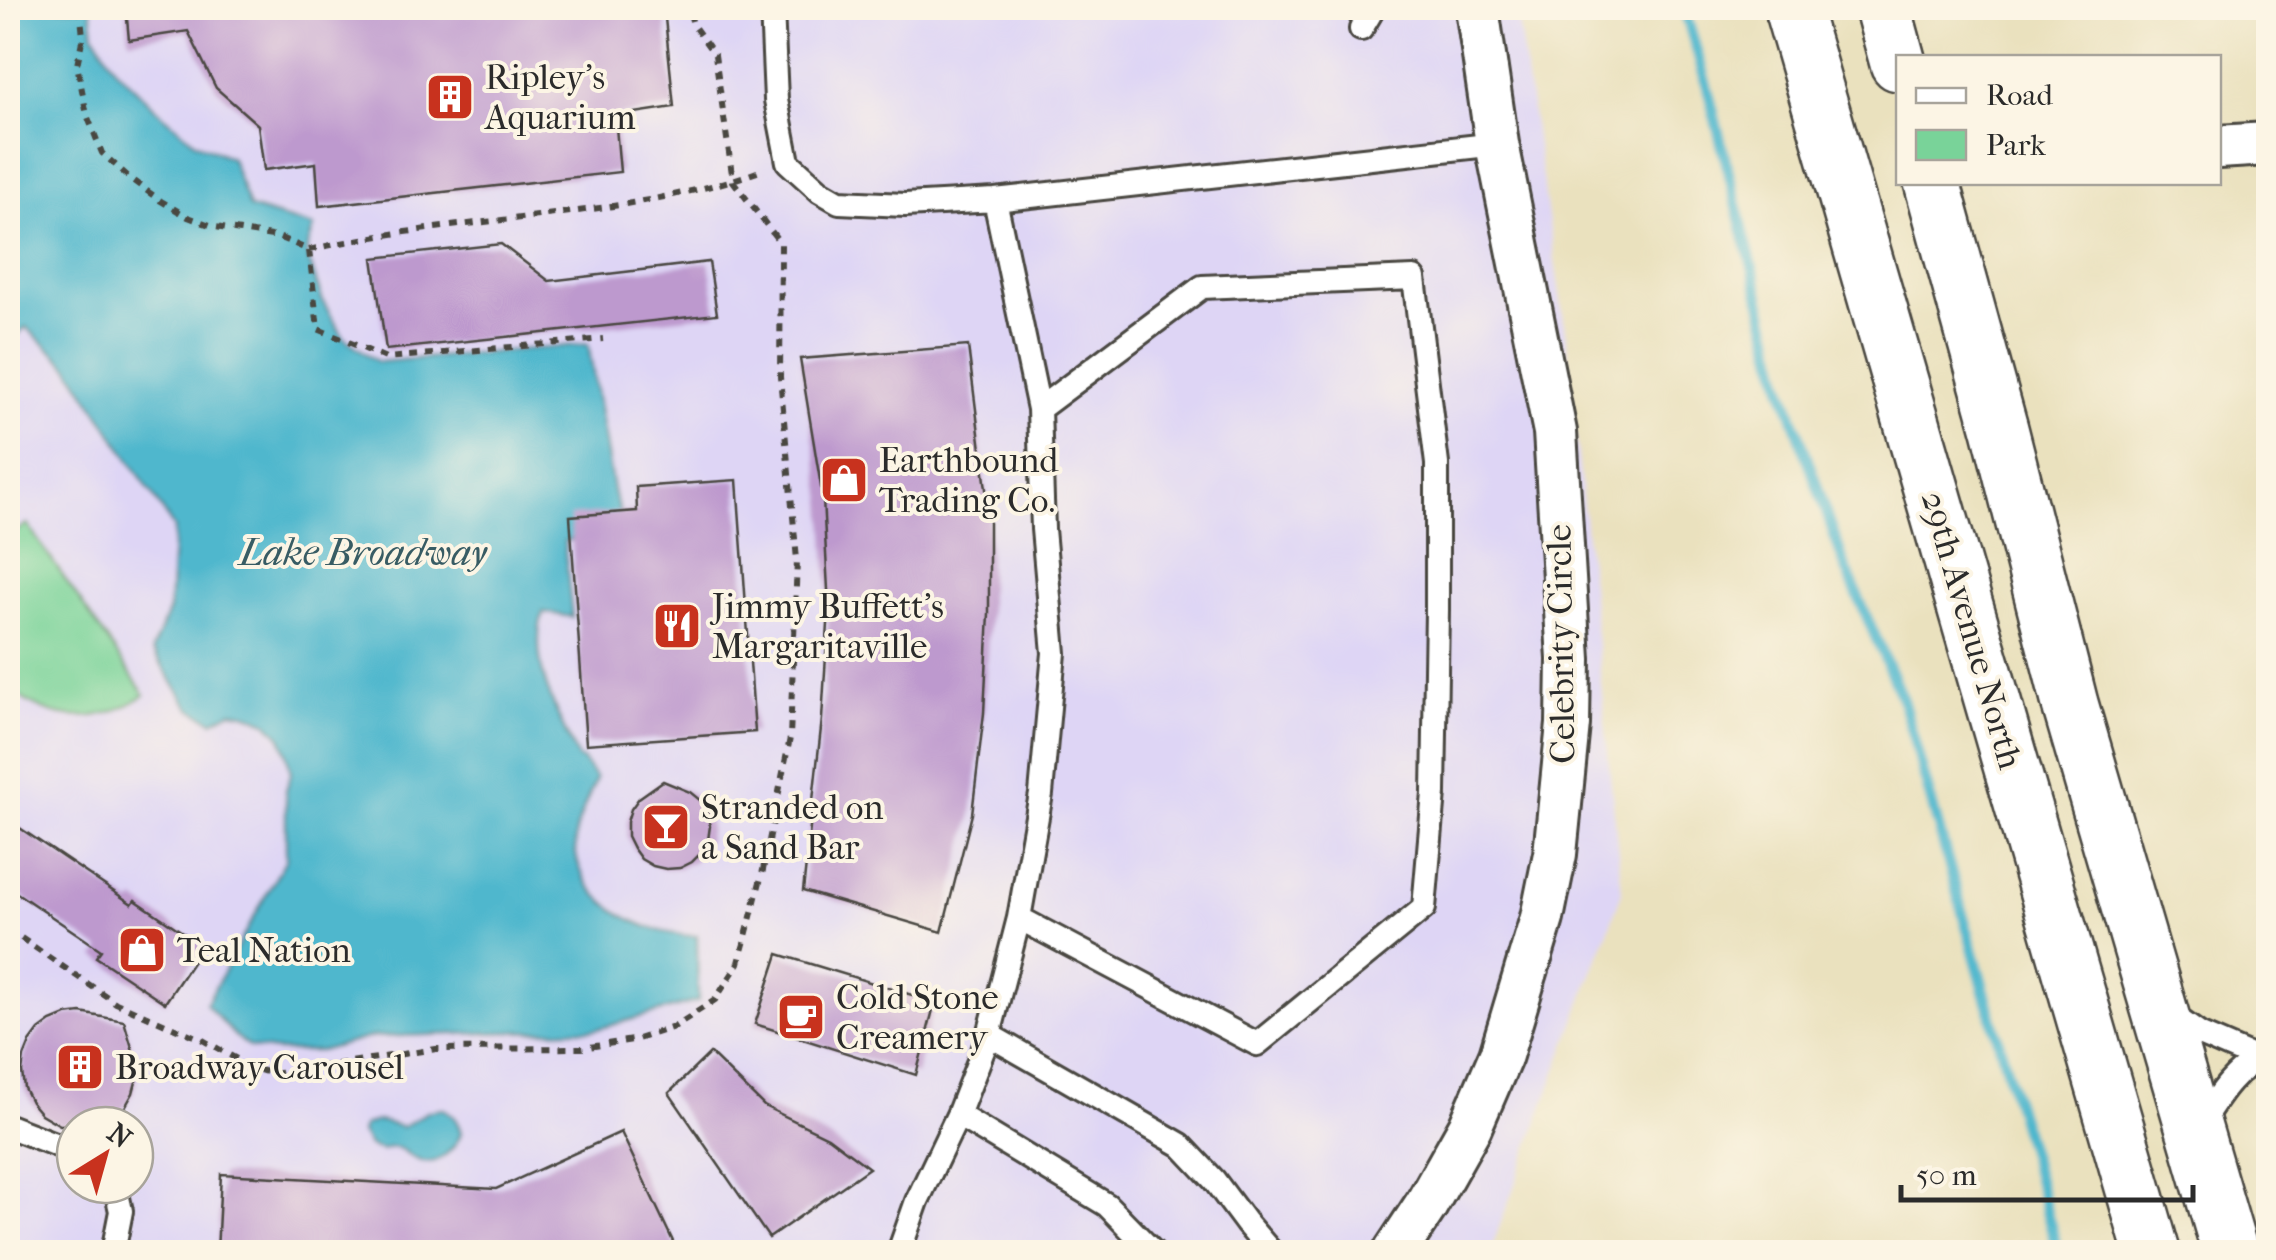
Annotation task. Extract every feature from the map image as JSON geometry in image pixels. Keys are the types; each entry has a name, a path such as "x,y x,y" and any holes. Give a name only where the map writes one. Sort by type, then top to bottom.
{"main road":[{"name":"29th Avenue North","path":"1792,8 2152,1252"},
{"path":"1883,8 1896,57"},
{"path":"1933,185 2070,704 2230,1252"}],"street":[{"name":"Celebrity Circle","path":"1395,1252 1470,1126 1501,1056 1542,918 1555,854 1568,724 1569,659 1555,432 1497,144 1477,8"},
{"path":"2221,147 2268,144"}],"lane":[{"path":"772,8 776,100 788,162 820,192 839,202 904,205 995,200 1497,144"},
{"path":"899,1252 989,1035 1019,918 1041,794 1054,654 1043,528 1040,409 995,200"},
{"path":"1019,918 1257,1044 1424,908 1434,794 1437,464 1414,278 1202,287 1040,409"},
{"path":"2158,1005 2199,1034 2263,1058"},
{"path":"989,1035 1182,1144 1271,1252"},
{"path":"2195,1133 2222,1090 2263,1058"},
{"path":"958,1115 1107,1205 1154,1252"},
{"path":"8,1126 55,1144"},
{"path":"113,1252 120,1205"}],"path":[{"path":"80,8 83,36 77,65 102,154 132,180 188,217 215,227 278,237 310,250 364,236 591,210 733,181 788,162"},
{"path":"8,929 116,1003 272,1074 436,1050 582,1048 638,1039 674,1026 715,1000 739,963 790,738 796,560 780,378 781,244 733,181 715,55 693,25 689,8"},
{"path":"310,250 318,330 386,358 603,339"}],"shaded area":[{"path":"8,8 1516,8 1565,328 1622,892 1490,1252 8,1252"}],"green space":[{"path":"27,524 145,695 110,712 75,717 41,709 8,688 8,536"}],"water":[{"name":"Lake Broadway","path":"8,8 91,8 94,34 116,69 195,142 231,158 249,208 314,227 306,252 323,302 344,338 378,362 588,344 614,495 625,528 564,541 572,617 543,612 539,631 542,669 578,759 596,778 575,838 577,860 585,879 598,896 634,921 697,936 698,1001 597,1029 371,1037 320,1051 249,1047 206,1004 286,859 286,790 291,774 287,753 281,737 267,722 232,711 213,721 190,708 152,650 169,610 174,528 69,367 26,327 8,343"},
{"path":"441,1108 454,1118 461,1133 450,1151 438,1160 425,1162 397,1148 382,1150 369,1146 361,1133 369,1123 379,1121 403,1127"}],"building":[{"name":"Ripley's Aquarium","path":"126,8 664,8 674,107 615,116 620,172 319,206 316,163 264,170 258,125 216,88 188,31 129,40"},
{"path":"501,244 549,281 709,262 717,314 386,350 373,258"},
{"path":"968,346 989,513 989,613 984,713 972,814 942,932 803,891 822,719 829,608 823,499 800,359"},
{"path":"737,480 755,732 586,744 570,516 637,511 636,487"},
{"path":"663,781 701,801 710,826 702,852 680,868 653,866 641,859 627,836 631,809 639,798"},
{"path":"8,820 132,904 135,900 203,946 165,1003 96,957 101,950 8,887"},
{"path":"778,954 935,1002 916,1075 755,1024"},
{"name":"Broadway Carousel","path":"81,1013 124,1021 137,1078 126,1105 55,1105 55,1122 31,1102 22,1072 30,1042 51,1021"},
{"path":"710,1053 764,1106 828,1137 869,1168 769,1238 669,1093"},
{"path":"621,1132 678,1252 217,1252 221,1174 496,1189"}],"waterway":[{"path":"1684,8 1782,385 1845,566 1903,701 2058,1252"}],"place":[{"name":"Ripley's Aquarium","path":"450,97"},
{"name":"Earthbound Trading Co.","path":"844,480"},
{"name":"Jimmy Buffett's Margaritaville","path":"677,626"},
{"name":"Stranded on a Sand Bar","path":"666,827"},
{"name":"Teal Nation","path":"142,950"},
{"name":"Cold Stone Creamery","path":"801,1017"},
{"name":"Broadway Carousel","path":"80,1067"}]}
